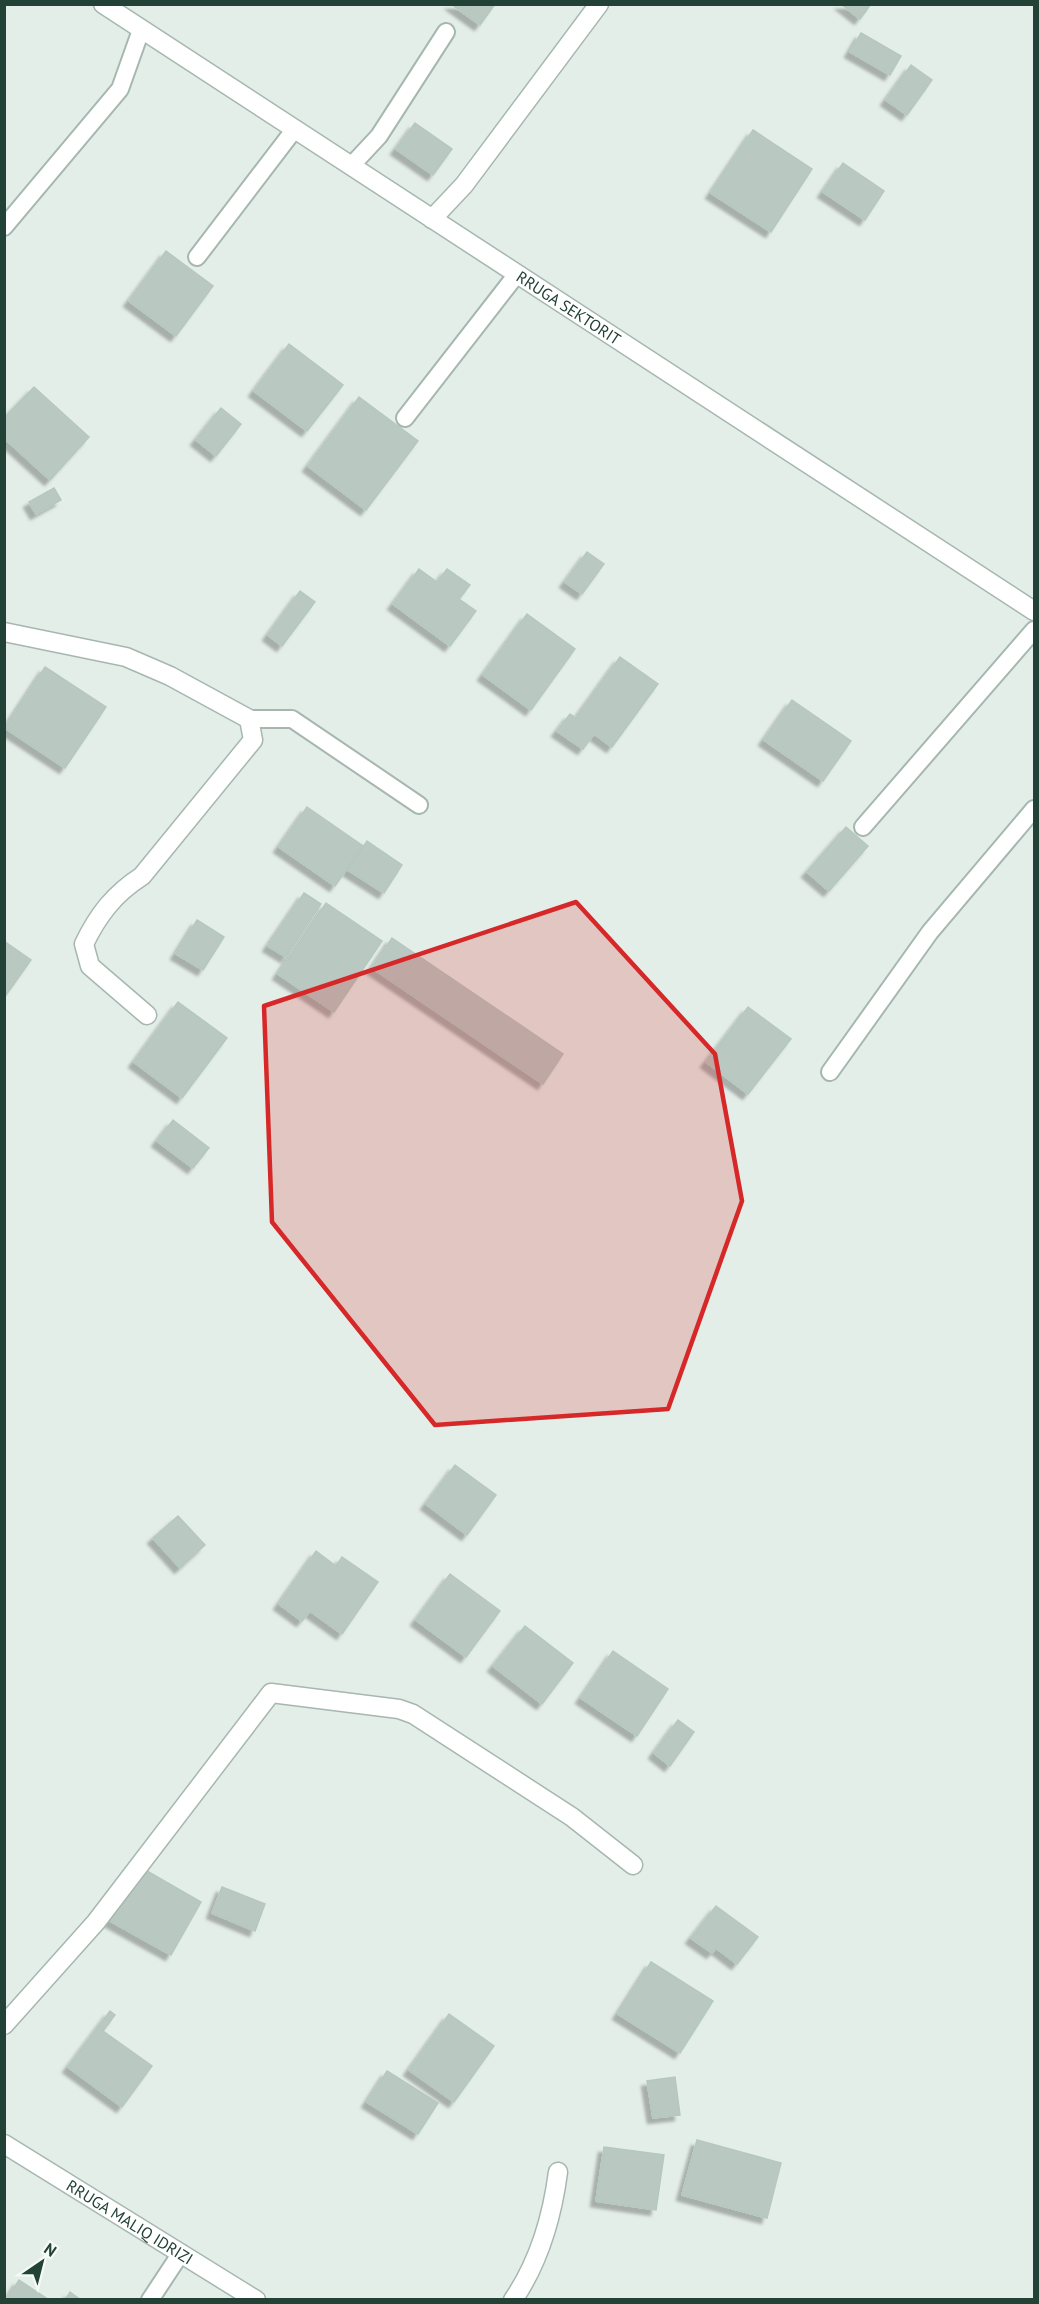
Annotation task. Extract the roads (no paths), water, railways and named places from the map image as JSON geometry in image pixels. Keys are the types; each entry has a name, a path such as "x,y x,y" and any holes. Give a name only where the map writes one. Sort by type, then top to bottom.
{"street":[{"name":"RRUGA SEKTORIT","path":"103,4 1035,611"},
{"path":"432,219 465,185 598,4"},
{"path":"4,632 126,657 170,675 249,719 253,740 142,876 123,888 98,916 84,944 90,966 147,1015"},
{"path":"4,2025 96,1922 271,1693 399,1709 413,1714 572,1817 633,1865"},
{"name":"RRUGA MALIQ IDRIZI","path":"4,2144 256,2300"},
{"path":"513,2300 526,2280 552,2215 558,2172"}],"lane":[{"path":"4,227 120,89 141,30"},
{"path":"351,166 379,136 446,32"},
{"path":"197,257 294,130"},
{"path":"405,418 517,274"},
{"path":"863,827 1035,630"},
{"path":"249,719 292,719 420,805"},
{"path":"830,1072 930,932 1035,809"},
{"path":"150,2300 181,2253"}]}
